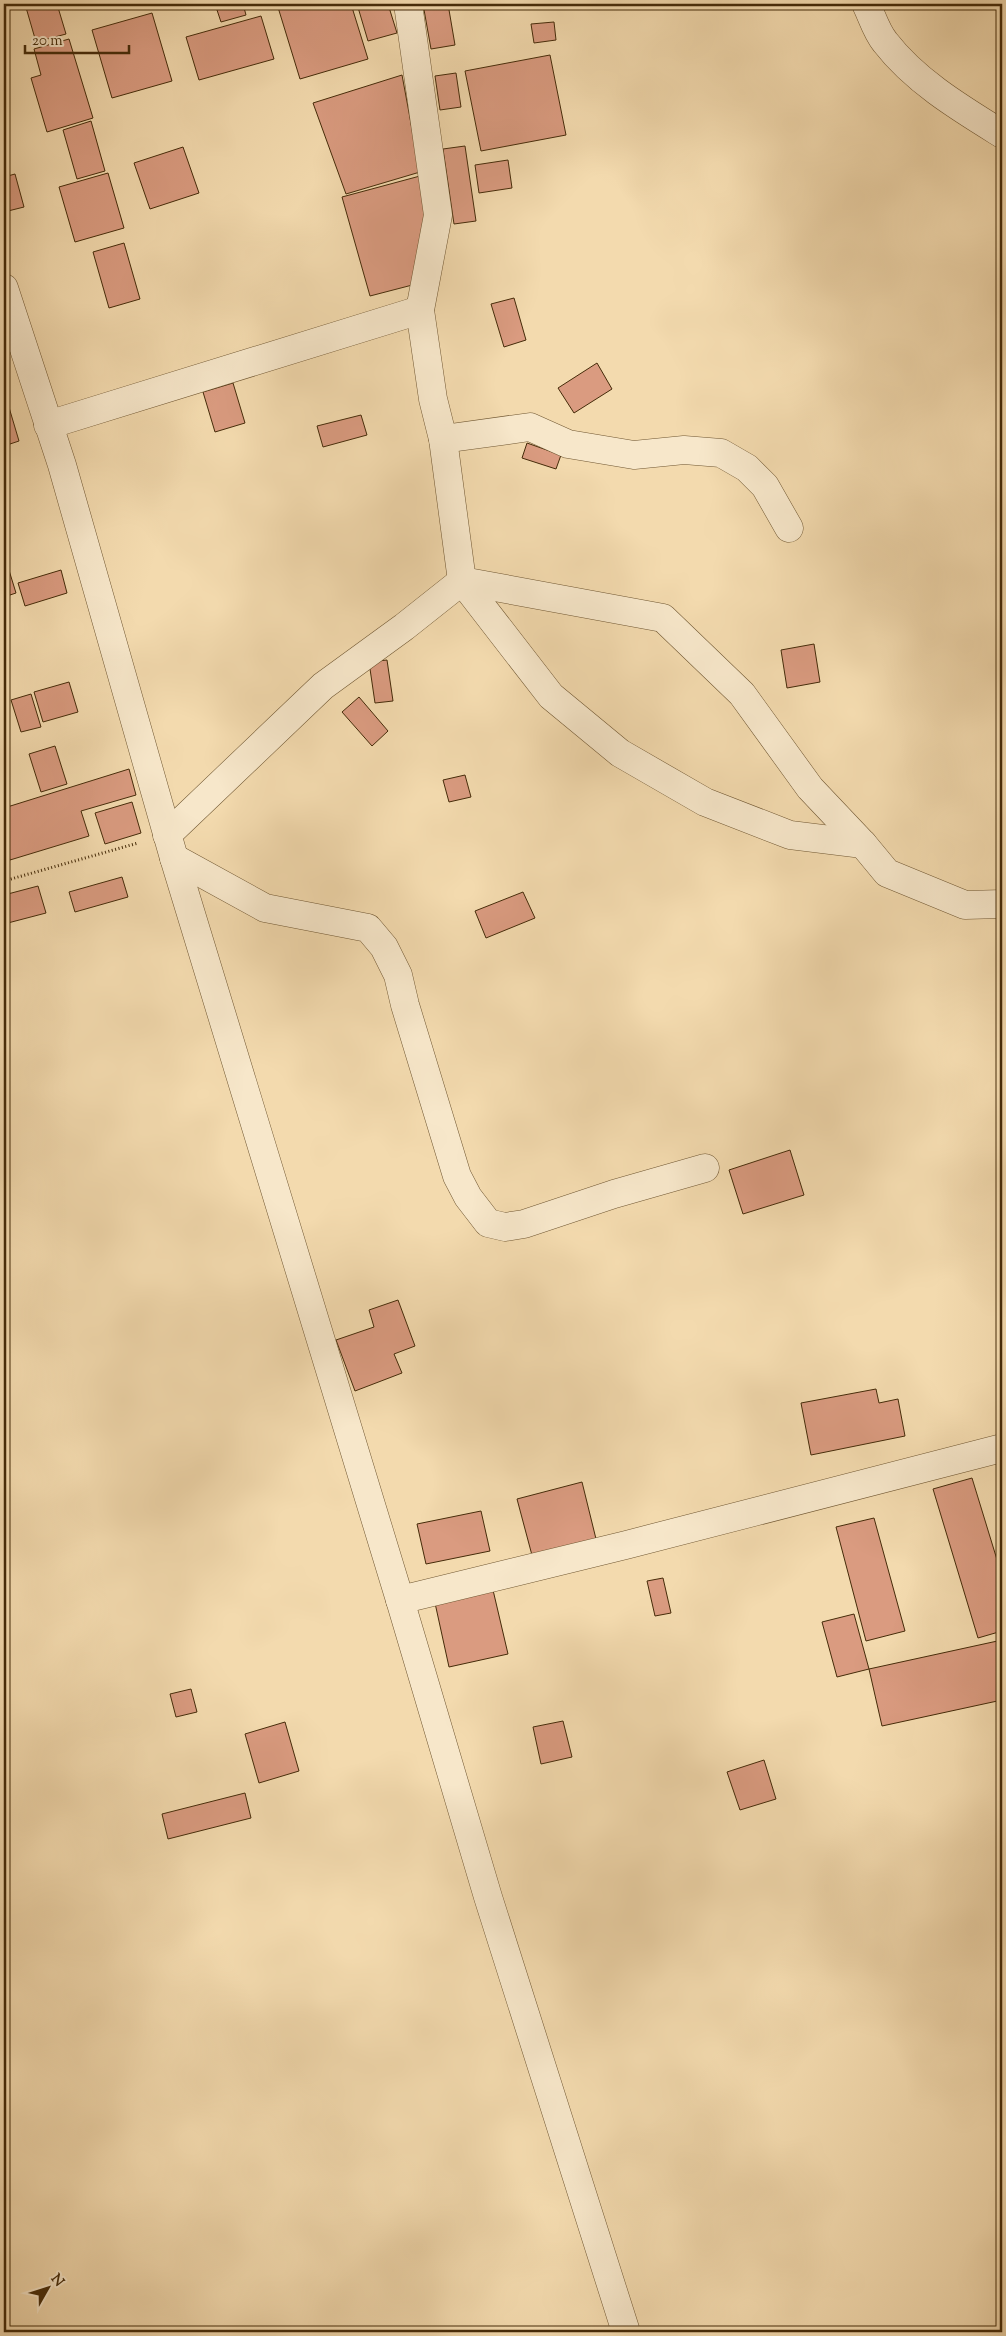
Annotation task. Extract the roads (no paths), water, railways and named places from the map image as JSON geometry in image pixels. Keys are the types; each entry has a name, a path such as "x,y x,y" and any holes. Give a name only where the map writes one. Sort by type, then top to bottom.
{"street":[{"path":"408,4 438,215 420,310 433,399 443,439 462,581 551,696 620,753 705,802 790,835 863,844"},
{"path":"866,4 884,40 913,72 959,108 1002,134"},
{"path":"5,293 62,465 170,847 400,1600 488,1897 626,2332"},
{"path":"48,425 420,310"},
{"path":"443,439 530,427 568,444 634,455 684,450 721,453 747,468 765,486 789,528"},
{"path":"170,847 322,686 404,627 462,581 663,618 742,694 810,788 863,844 887,873 965,905 1002,904"},
{"path":"170,847 265,908 368,928 384,947 398,975 405,1005 457,1176 468,1197 488,1223 505,1227 524,1224 614,1194 705,1168"},
{"path":"400,1600 626,1545 1002,1448"}]}
